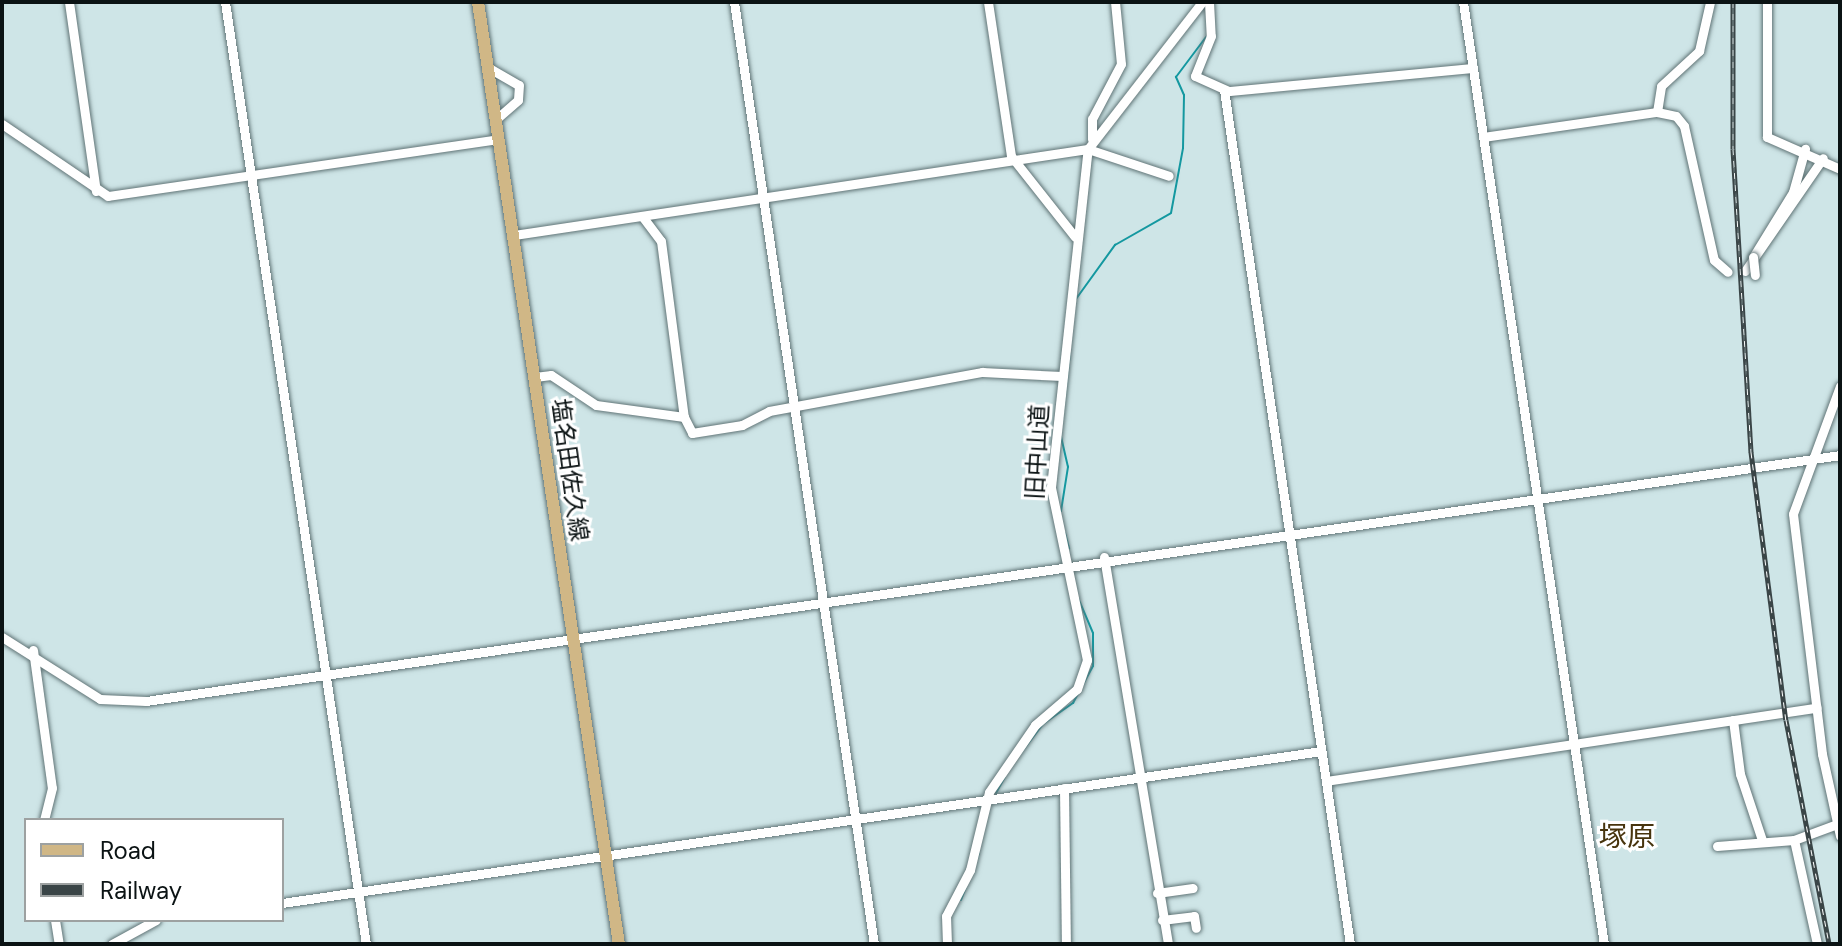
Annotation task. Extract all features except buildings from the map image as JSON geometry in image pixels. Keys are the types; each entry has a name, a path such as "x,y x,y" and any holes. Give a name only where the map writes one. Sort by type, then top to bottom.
{"main road":[{"name":"塩名田佐久線","path":"478,2 619,944"}],"street":[{"path":"69,2 96,191"},
{"path":"225,2 366,944"},
{"path":"734,2 874,944"},
{"path":"988,2 1014,161 1075,237"},
{"name":"旧中山道","path":"947,944 946,916 970,870 987,799 1035,725 1081,683 1087,637 1065,563 1051,487 1075,237 1092,119 1121,64 1115,2"},
{"path":"1090,144 1202,2"},
{"path":"1209,2 1211,36 1194,71 1224,90 1473,68"},
{"path":"1463,2 1604,944"},
{"path":"1657,112 1661,86 1699,51 1710,2"},
{"path":"1767,2 1767,137 1805,149 1840,169"},
{"path":"489,68 519,85 518,100 496,119"},
{"path":"1224,90 1350,944"},
{"path":"1483,137 1657,112 1684,126 1711,249 1728,272"},
{"path":"2,124 96,191 113,196 499,139"},
{"path":"514,235 1014,161 1090,144 1169,176"},
{"path":"1805,149 1793,192 1753,257 1752,275 1823,158"},
{"path":"642,216 661,241 684,417 696,433 795,408 982,372 1062,376"},
{"path":"535,377 551,375 596,405 684,417"},
{"path":"1840,386 1812,457 1793,522 1817,708 1840,836"},
{"path":"2,637 33,650 85,691 116,702 326,675 1536,495 1840,455"},
{"path":"1104,557 1137,777 1168,944"},
{"path":"33,650 52,788 44,818"},
{"path":"1326,781 1817,708"},
{"path":"1733,720 1740,774 1762,840"},
{"path":"284,903 1321,751"},
{"path":"1064,788 1066,944"},
{"path":"1717,846 1762,840 1794,840 1837,824"},
{"path":"1794,840 1817,944"},
{"path":"1157,893 1193,888"},
{"path":"1162,920 1194,916 1196,928"},
{"path":"55,922 59,944"},
{"path":"112,944 152,922"}],"waterway":[{"path":"1076,299 1115,245 1171,213 1183,148 1184,95 1176,77 1206,37"},
{"path":"1062,422 1070,353"},
{"path":"1061,436 1068,467 1061,511"},
{"path":"1065,533 1069,548"},
{"path":"1017,758 1043,724 1073,703 1093,666 1093,633 1078,598"},
{"path":"996,793 1005,777"},
{"path":"961,900 979,853"}],"railway":[{"path":"1733,2 1733,149 1751,452 1786,720 1829,944"}],"district":[{"name":"塚原","path":"1627,837"}]}
